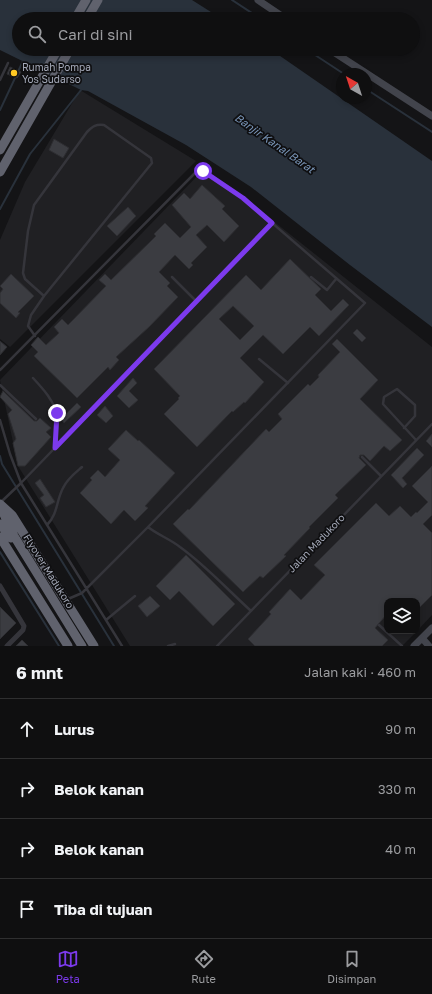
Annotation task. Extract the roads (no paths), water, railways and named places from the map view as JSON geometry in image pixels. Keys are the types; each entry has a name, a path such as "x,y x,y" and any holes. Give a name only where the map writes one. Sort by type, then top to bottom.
{"highway":[{"path":"79,12 86,0"},
{"path":"91,12 98,0"},
{"path":"0,150 54,56"},
{"path":"0,172 66,56"},
{"path":"1,503 12,515 67,600 94,646"},
{"name":"Flyover Madukoro","path":"1,503 14,536 82,646"},
{"name":"Flyover Madukoro","path":"0,524 78,646"},
{"path":"0,537 68,646"}],"street":[{"path":"258,0 276,12"},
{"path":"340,56 432,116"},
{"path":"0,588 24,626 23,630 7,646"},
{"path":"414,646 425,642 432,628"}],"lane":[{"path":"0,80 8,63"},
{"path":"35,336 28,326 29,320 44,296 152,163 151,158 104,125 98,124 92,126 34,205 28,231 23,273 26,279 44,296"},
{"path":"0,370 197,171 203,171 220,182 272,223 365,303 82,593 67,600"},
{"path":"1,503 272,223"},
{"path":"172,277 197,302"},
{"path":"311,277 327,290 336,279"},
{"path":"259,359 288,383"},
{"path":"33,378 50,397 57,413 55,448"},
{"path":"0,385 36,418"},
{"path":"404,428 415,416 415,405 404,394 395,390 384,397 383,404 404,428 416,440"},
{"path":"0,420 21,483 122,646"},
{"name":"Jalan Madukoro","path":"216,646 432,424"},
{"path":"362,458 381,476"},
{"path":"46,525 54,517 60,493 66,481 82,467"},
{"path":"148,527 162,537 179,545 250,610"},
{"path":"106,620 135,596"},
{"path":"379,625 402,646"},
{"path":"168,646 175,644"}],"water":[{"path":"0,0 192,0 211,12 12,12 12,56 0,50"},
{"name":"Banjir Kanal Barat","path":"12,56 280,56 336,95 336,104 350,104 432,161 432,327 251,187 186,145 88,91 81,90"}],"waterway":[{"path":"232,0 250,12"},
{"path":"317,56 336,69"},
{"path":"0,110 23,61"},
{"path":"0,209 30,154 81,90"},
{"path":"372,93 432,132"},
{"path":"0,456 2,464 114,646"},
{"path":"0,552 59,646"}],"place":[{"name":"Rumah Pompa Yos Sudarso","path":"14,73"}]}
